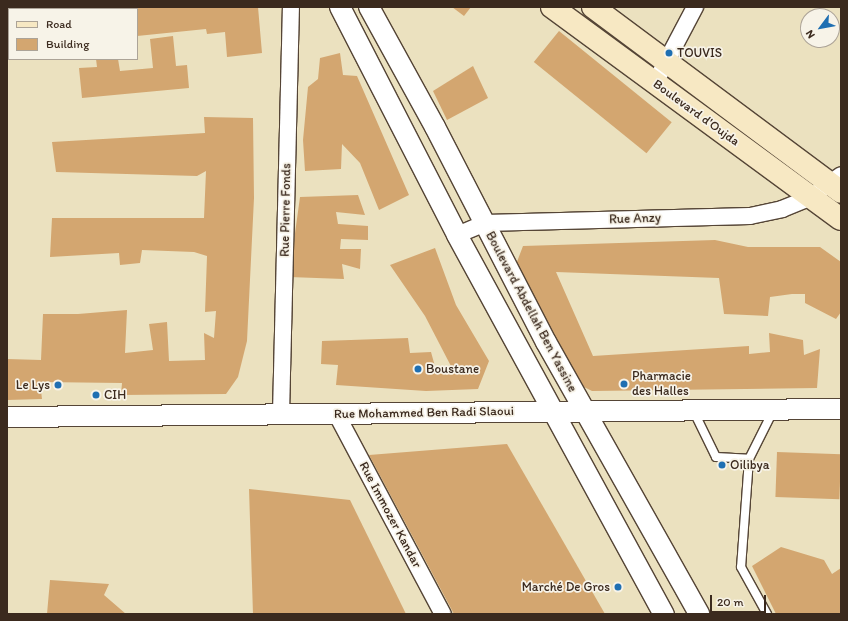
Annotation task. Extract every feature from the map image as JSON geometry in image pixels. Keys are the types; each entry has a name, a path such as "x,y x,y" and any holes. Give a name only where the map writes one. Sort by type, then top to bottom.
{"main road":[{"name":"Boulevard d'Oujda","path":"552,7 841,219"},
{"name":"Boulevard d'Oujda","path":"593,7 837,184"}],"street":[{"name":"Rue Pierre Fonds","path":"281,414 291,7"},
{"path":"340,7 457,235 551,410 664,614"},
{"name":"Boulevard Abdellah Ben Yassine","path":"369,7 435,127 584,410 699,614"},
{"path":"655,83 668,62 695,7"},
{"path":"406,137 435,127"},
{"name":"Rue Anzy","path":"457,235 485,224 750,216 782,209 837,184"},
{"name":"Rue Mohammed Ben Radi Slaoui","path":"7,417 281,414 337,415 551,410 841,409"},
{"name":"Rue Immozer Kandar","path":"337,415 443,614"},
{"path":"600,499 626,485"}],"lane":[{"path":"692,409 716,457 749,459"},
{"path":"767,614 741,567 749,459 775,409"}],"building":[{"path":"59,7 258,7 262,53 227,57 225,32 207,34 206,29 138,36 138,8"},
{"path":"452,7 471,7 464,16"},
{"path":"559,31 672,122 647,153 534,62"},
{"path":"173,36 176,66 187,65 189,88 82,98 79,68 97,67 96,60 118,60 120,71 153,68 150,39"},
{"path":"340,53 343,75 357,76 409,195 379,210 360,163 342,144 341,169 305,171 303,140 308,87 318,79 320,58"},
{"path":"473,66 488,98 447,120 433,91"},
{"path":"204,117 253,118 254,198 247,341 238,377 226,394 121,395 122,383 40,382 42,399 7,400 7,359 41,360 43,314 78,314 127,310 125,353 153,350 149,324 167,322 169,361 205,360 204,333 214,338 216,311 205,312 207,256 194,252 142,250 140,263 120,265 119,253 50,257 52,218 204,218 206,171 197,176 56,172 52,142 205,133"},
{"path":"358,195 365,215 336,212 338,224 368,226 368,240 341,239 340,249 361,249 360,269 342,264 344,279 289,277 300,197"},
{"path":"715,240 748,247 820,247 841,262 841,312 836,319 805,303 805,294 792,294 770,297 768,316 724,314 719,278 556,272 593,356 749,346 749,354 770,352 769,333 803,340 804,355 820,349 817,388 592,391 568,379 515,267 523,246"},
{"path":"435,248 456,305 489,361 478,389 426,391 336,385 338,365 321,364 322,341 408,338 410,353 431,352 436,370 453,370 425,316 390,265"},
{"path":"507,444 605,614 454,614 369,455"},
{"path":"777,452 841,454 839,499 775,497"},
{"path":"249,489 350,500 406,614 253,614"},
{"path":"781,547 824,560 832,574 841,568 841,614 776,614 752,566"},
{"path":"50,580 109,584 104,595 126,614 47,614"}],"place":[{"name":"TOUVIS","path":"669,53"},
{"name":"Boustane","path":"418,369"},
{"name":"Pharmacie des Halles","path":"624,384"},
{"name":"Le Lys","path":"58,385"},
{"name":"CIH","path":"96,395"},
{"name":"Oilibya","path":"722,465"},
{"name":"Marché De Gros","path":"618,587"}]}
